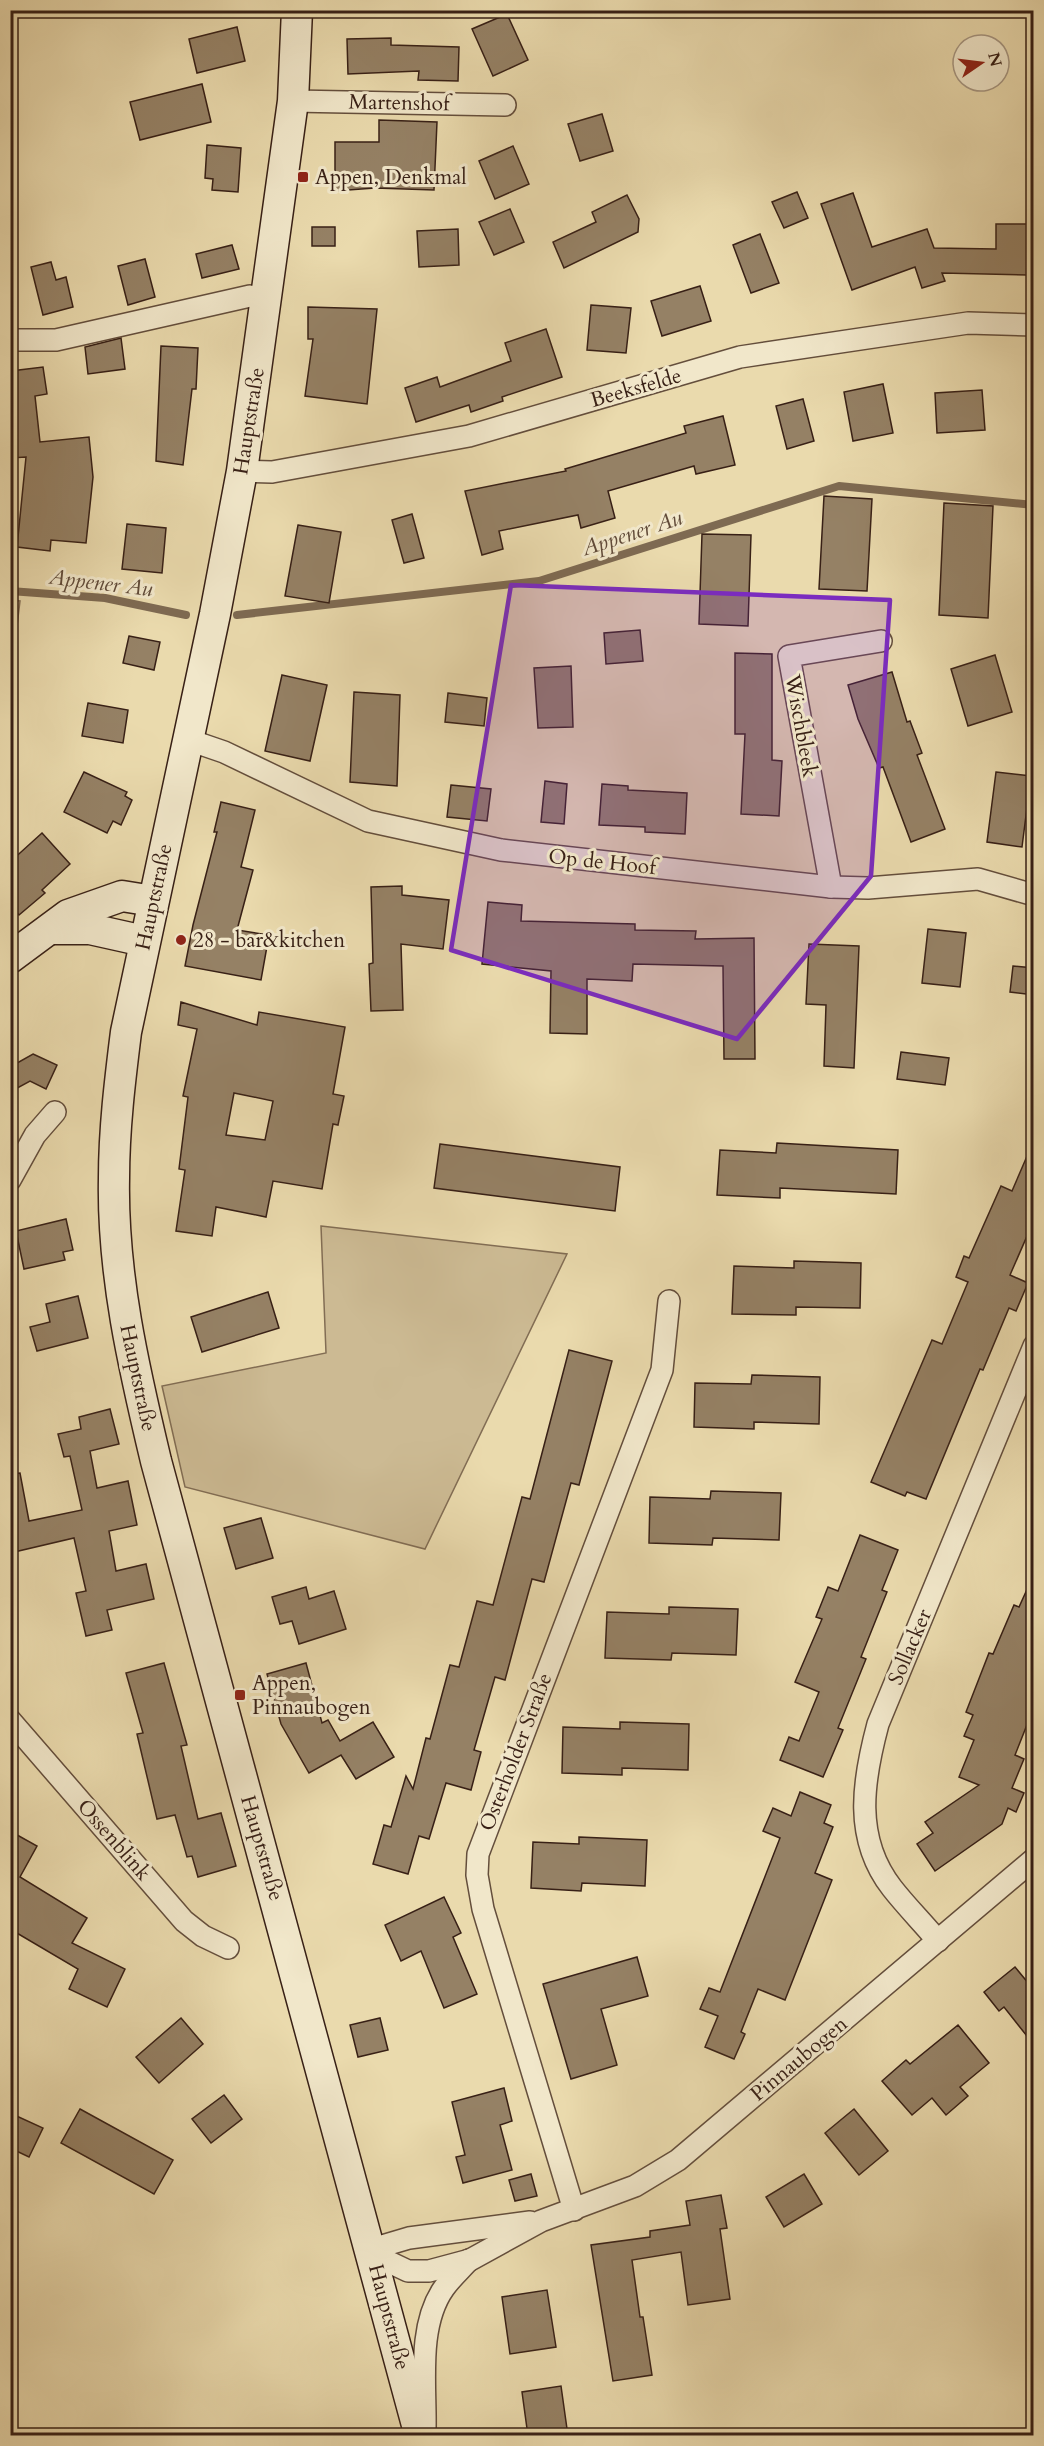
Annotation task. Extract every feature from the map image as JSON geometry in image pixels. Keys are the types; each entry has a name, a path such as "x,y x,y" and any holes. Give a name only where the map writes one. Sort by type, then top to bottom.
{"main road":[{"name":"Hauptstraße","path":"297,10 293,101 268,299 242,471 189,740 126,1032 114,1171 117,1250 126,1324 162,1484 372,2249 420,2436"},
{"path":"10,958 68,915 122,896 153,901"},
{"path":"48,929 90,929 144,941"}],"street":[{"name":"Martenshof","path":"293,101 506,105"},
{"path":"10,340 56,340 249,297 268,299"},
{"name":"Beeksfelde","path":"242,471 272,472 469,436 740,357 968,323 1034,325"},
{"name":"Wischbleek","path":"831,887 789,656 881,641"},
{"name":"Op de Hoof","path":"189,740 224,752 368,821 501,850 831,887 868,888 978,879 1034,895"},
{"path":"10,1180 35,1135 55,1113"},
{"name":"Osterholder Straße","path":"574,2210 483,1909 477,1875 478,1854 662,1370 669,1300"},
{"name":"Sollacker","path":"938,1941 891,1887 871,1850 865,1827 865,1773 878,1724 1034,1346"},
{"name":"Ossenblink","path":"10,1720 184,1921 202,1936 228,1948"},
{"name":"Pinnaubogen","path":"372,2249 389,2262 408,2271 429,2271 470,2260 541,2221 635,2186 678,2160 1034,1859"},
{"name":"Pinnaubogen","path":"372,2249 410,2238 541,2221"},
{"name":"Pinnaubogen","path":"425,2436 426,2343 432,2312 444,2288 470,2260"}],"highlighted area":[{"path":"511,585 890,600 871,876 737,1039 451,950"}],"shaded area":[{"path":"10,600 20,601 11,675"},
{"path":"321,1226 567,1254 425,1549 185,1487 162,1386 326,1353"}],"building":[{"path":"507,14 528,60 493,76 472,29"},
{"path":"237,27 245,61 197,73 189,39"},
{"path":"391,38 391,45 459,47 458,81 418,80 419,71 348,74 347,39"},
{"path":"202,84 211,122 140,140 130,102"},
{"path":"602,114 613,151 580,161 568,124"},
{"path":"379,120 437,122 434,190 375,188 335,191 335,142 379,142"},
{"path":"207,145 241,148 238,192 212,190 213,179 205,178"},
{"path":"513,146 529,184 495,199 479,161"},
{"path":"797,192 808,218 784,228 772,202"},
{"path":"853,193 872,247 927,229 934,248 996,249 996,224 1027,224 1027,275 942,273 945,281 922,288 915,267 852,290 821,204"},
{"path":"627,195 639,219 638,232 564,268 553,242 596,222 592,212"},
{"path":"510,209 524,242 494,255 479,222"},
{"path":"312,227 335,227 335,246 312,246"},
{"path":"458,229 459,265 419,267 417,231"},
{"path":"760,234 779,283 751,293 733,245"},
{"path":"232,245 239,269 202,278 196,254"},
{"path":"145,259 155,297 128,305 118,266"},
{"path":"51,262 56,280 66,277 73,307 43,315 31,267"},
{"path":"700,286 711,321 662,336 651,301"},
{"path":"591,305 631,308 626,353 587,350"},
{"path":"308,307 377,309 367,404 305,396 313,339 308,339"},
{"path":"546,329 562,377 502,397 503,401 471,412 469,405 416,422 405,388 437,377 440,387 511,361 505,343"},
{"path":"121,338 125,369 88,374 85,347"},
{"path":"161,346 198,348 196,389 192,389 183,465 156,461"},
{"path":"43,367 47,394 35,396 40,442 89,437 93,477 86,543 51,540 50,551 17,547 26,457 10,458 10,428 15,427 11,371"},
{"path":"883,384 893,433 853,441 844,392"},
{"path":"982,390 985,430 937,433 935,393"},
{"path":"803,399 814,441 787,449 776,406"},
{"path":"723,416 735,465 696,474 694,466 608,491 615,518 581,528 578,515 499,531 503,549 482,555 465,491 566,471 565,469 686,433 684,426"},
{"path":"824,496 872,499 867,591 819,589"},
{"path":"944,503 993,506 988,618 939,615"},
{"path":"412,514 424,558 404,563 392,520"},
{"path":"127,524 166,528 162,573 122,569"},
{"path":"298,525 341,532 329,603 285,596"},
{"path":"702,534 751,535 748,626 699,624"},
{"path":"640,630 643,661 606,664 604,633"},
{"path":"129,636 160,642 154,670 123,663"},
{"path":"735,653 772,654 772,760 782,761 779,816 741,814 745,734 735,734"},
{"path":"995,655 1012,712 968,726 951,669"},
{"path":"571,666 573,727 538,728 534,668"},
{"path":"892,672 907,722 910,721 922,753 917,755 945,829 911,842 883,767 879,768 858,719 848,685"},
{"path":"282,675 327,685 310,761 265,751"},
{"path":"354,692 400,695 397,786 350,782"},
{"path":"448,693 487,698 484,726 445,722"},
{"path":"88,703 128,710 123,743 82,736"},
{"path":"84,772 127,792 125,796 132,800 121,825 113,821 107,833 64,812"},
{"path":"996,772 1031,776 1022,847 987,842"},
{"path":"545,781 567,784 564,824 541,822"},
{"path":"602,784 628,786 628,790 687,793 685,834 645,832 645,827 599,825"},
{"path":"451,785 491,789 487,821 447,817"},
{"path":"221,802 255,810 241,867 253,870 237,930 269,935 261,980 185,966 217,832 214,832"},
{"path":"42,833 70,864 42,890 45,893 19,915 10,905 10,862"},
{"path":"402,886 402,895 449,900 443,949 401,944 403,1010 371,1011 369,964 373,963 371,887"},
{"path":"488,902 522,905 521,921 635,924 635,930 696,931 695,939 754,938 755,1059 724,1059 723,966 633,964 632,981 587,979 587,1034 550,1033 551,971 482,964"},
{"path":"928,929 966,933 960,987 922,983"},
{"path":"809,944 859,946 854,1068 824,1066 826,1005 806,1004"},
{"path":"1013,966 1034,968 1034,995 1010,992"},
{"path":"181,1002 257,1025 259,1012 345,1027 333,1094 344,1096 338,1125 333,1124 322,1189 273,1181 266,1217 216,1207 212,1236 176,1231 185,1170 179,1169 188,1097 183,1096 197,1029 178,1025","holes":["234,1093 273,1101 265,1140 226,1135"]},
{"path":"901,1052 949,1058 945,1085 897,1079"},
{"path":"33,1054 57,1065 46,1089 30,1081 10,1092 10,1067"},
{"path":"1034,1140 1034,1220 1010,1275 1028,1283 1016,1311 1009,1308 983,1370 980,1369 926,1499 907,1492 905,1496 871,1482 932,1340 942,1344 968,1282 956,1277 964,1256 969,1258 1001,1186 1012,1191"},
{"path":"777,1143 898,1150 896,1194 780,1188 780,1198 717,1195 720,1150 776,1153"},
{"path":"440,1144 620,1167 615,1211 434,1188"},
{"path":"66,1219 73,1250 63,1252 65,1260 24,1269 16,1231"},
{"path":"794,1261 861,1263 860,1308 796,1307 796,1315 732,1314 734,1266 794,1268"},
{"path":"268,1292 279,1328 202,1352 191,1317"},
{"path":"78,1296 88,1338 37,1351 30,1327 50,1322 46,1304"},
{"path":"569,1350 612,1361 579,1485 571,1483 544,1582 532,1579 505,1680 495,1677 474,1750 481,1752 471,1790 446,1783 429,1839 419,1836 408,1874 373,1864 384,1825 391,1827 406,1776 413,1789 426,1738 430,1739 450,1665 459,1667 477,1601 493,1605 522,1497 530,1499"},
{"path":"752,1375 820,1377 819,1424 754,1422 754,1429 694,1427 695,1383 751,1384"},
{"path":"110,1409 119,1444 90,1451 97,1488 128,1481 137,1525 109,1531 116,1571 146,1564 154,1599 107,1610 112,1630 86,1636 76,1593 86,1591 74,1538 10,1553 10,1474 20,1473 29,1521 82,1510 70,1456 64,1457 58,1434 81,1429 79,1417"},
{"path":"711,1491 781,1493 779,1540 713,1538 712,1545 649,1543 650,1497 710,1499"},
{"path":"261,1518 273,1558 236,1569 224,1528"},
{"path":"860,1535 898,1550 882,1590 887,1592 861,1657 866,1659 838,1728 843,1730 823,1777 780,1760 789,1737 799,1741 819,1692 795,1682 822,1619 816,1617 828,1587 838,1591"},
{"path":"1034,1574 1034,1707 1015,1755 1024,1759 1012,1788 1024,1793 1016,1812 1008,1808 1002,1824 935,1871 917,1844 933,1833 925,1822 979,1785 959,1777 974,1740 964,1736 973,1715 966,1712 989,1653 993,1654 1014,1605 1019,1607"},
{"path":"306,1587 309,1599 334,1591 346,1629 299,1644 292,1621 280,1624 272,1597"},
{"path":"669,1607 738,1609 736,1655 672,1653 671,1660 605,1658 607,1612 669,1614"},
{"path":"164,1663 187,1745 181,1746 198,1819 221,1813 236,1866 198,1877 192,1856 187,1857 175,1815 157,1819 137,1734 143,1733 126,1673"},
{"path":"306,1663 322,1723 328,1720 340,1741 373,1722 394,1757 356,1779 341,1755 309,1773 281,1724 267,1674"},
{"path":"620,1722 689,1724 688,1770 622,1768 622,1775 562,1773 563,1727 620,1729"},
{"path":"800,1792 831,1805 824,1823 833,1827 815,1873 832,1880 785,2000 758,1989 741,2032 745,2034 734,2059 705,2047 718,2016 700,2009 709,1988 720,1992 780,1838 763,1831 773,1808 791,1816"},
{"path":"10,1831 37,1846 20,1877 87,1918 72,1943 125,1969 107,2007 69,1989 78,1969 10,1929"},
{"path":"579,1837 647,1840 645,1886 582,1883 581,1891 531,1888 533,1842 579,1844"},
{"path":"444,1897 461,1933 453,1937 477,1994 444,2008 421,1951 401,1961 385,1925"},
{"path":"637,1957 648,1996 601,2009 617,2065 571,2079 543,1984"},
{"path":"1015,1967 1034,1990 1034,2045 1004,2007 999,2011 984,1992"},
{"path":"181,2018 203,2044 159,2083 136,2057"},
{"path":"380,2018 388,2050 358,2057 350,2025"},
{"path":"958,2025 989,2063 960,2087 968,2096 946,2115 932,2098 912,2115 882,2081 906,2060 910,2064"},
{"path":"504,2088 512,2121 500,2125 512,2170 463,2183 456,2157 465,2155 452,2102"},
{"path":"224,2095 242,2119 211,2143 192,2119"},
{"path":"80,2109 173,2160 154,2194 61,2143"},
{"path":"854,2109 888,2151 859,2175 825,2133"},
{"path":"10,2113 43,2128 29,2157 10,2148"},
{"path":"531,2174 537,2196 515,2201 509,2180"},
{"path":"804,2174 822,2204 784,2227 766,2197"},
{"path":"721,2195 727,2228 720,2229 730,2299 688,2305 681,2252 632,2260 640,2317 643,2317 652,2375 613,2381 591,2245 650,2237 650,2231 690,2225 686,2201"},
{"path":"547,2290 556,2347 510,2354 502,2297"},
{"path":"561,2386 568,2436 528,2436 522,2392"}],"waterway":[{"name":"Appener Au","path":"237,615 539,581 839,486 1034,505"},
{"name":"Appener Au","path":"10,591 105,598 186,615"}],"place":[{"name":"Appen, Denkmal","path":"303,177"},
{"name":"28 - bar&kitchen","path":"181,940"},
{"name":"Appen, Pinnaubogen","path":"240,1695"}]}
